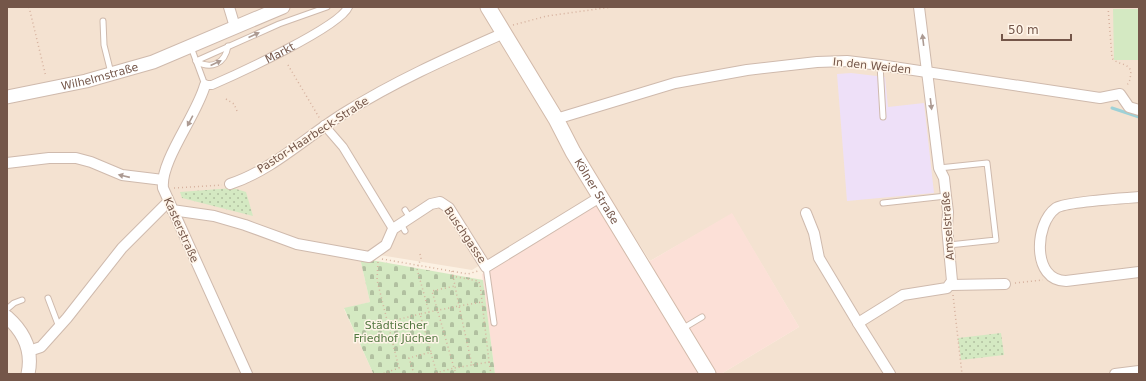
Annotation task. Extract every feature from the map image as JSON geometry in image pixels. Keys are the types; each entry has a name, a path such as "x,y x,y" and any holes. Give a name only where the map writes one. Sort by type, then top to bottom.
{"main road":[{"name":"Kölner Straße","path":"488,7 556,120 573,152 708,374"}],"street":[{"path":"229,7 235,27"},
{"path":"191,47 283,7"},
{"name":"Markt","path":"205,85 212,85 281,53 331,22 348,7"},
{"name":"Amselstraße","path":"919,7 939,168 944,178 952,277 951,285"},
{"name":"Pastor-Haarbeck-Straße","path":"230,184 266,166 324,125 398,81 503,31"},
{"name":"Wilhelmstraße","path":"7,97 111,75 153,62 191,47"},
{"name":"In den Weiden","path":"556,120 663,86 721,74 817,62 847,61 880,65 1100,98 1120,94"},
{"path":"7,163 49,158 76,158 122,175 163,184 165,170 198,106 205,85"},
{"path":"1120,94 1129,107 1139,110"},
{"path":"29,351 41,347 59,328 122,248 170,206 246,225 297,244 368,257 386,245 400,228 343,147 324,125"},
{"name":"Kasterstraße","path":"163,184 170,206 246,374"},
{"name":"Buschgasse","path":"400,228 407,214 433,202 445,204 486,267 600,197"},
{"path":"1139,197 1065,205 1055,209 1042,227 1040,235 1044,268 1047,274 1055,279 1066,281 1139,272"},
{"path":"806,213 814,234 819,258 890,374"},
{"path":"858,323 903,295 944,289 951,285 1005,284"},
{"path":"7,318 20,332 29,351 28,374"},
{"path":"1114,374 1139,371"}],"lane":[{"path":"196,61 280,24 327,7"},
{"path":"103,21 104,45 111,75"},
{"path":"196,61 205,66 214,65 224,59 228,46"},
{"path":"191,47 205,85"},
{"path":"880,65 883,117"},
{"path":"939,168 987,163 996,240 949,245"},
{"path":"883,203 946,196"},
{"path":"486,267 494,323"},
{"path":"48,298 59,328"},
{"path":"7,309 14,303 22,300"},
{"path":"681,330 702,317"}],"path":[{"path":"30,7 49,89"},
{"path":"503,31 547,16 612,7"},
{"path":"1108,7 1112,58 1115,62 1127,65 1132,72 1128,85 1120,94"},
{"path":"288,65 324,125"},
{"path":"226,100 234,104 237,111"},
{"path":"163,184 209,187 230,184"},
{"path":"420,254 417,269 429,312"},
{"path":"368,257 472,274 486,267"},
{"path":"379,259 377,280 399,368 382,374"},
{"path":"452,271 472,365"},
{"path":"452,276 478,281 480,285 491,374"},
{"path":"1005,284 1055,279"},
{"path":"951,285 962,374"},
{"path":"455,286 432,291 456,374"},
{"path":"388,322 438,310 482,302"},
{"path":"420,314 437,373"},
{"path":"414,374 409,358 431,352"},
{"path":"432,374 454,368 490,362"}],"shaded area":[{"path":"7,7 1139,7 1139,374 721,374 799,327 732,214 650,261 604,189 472,270 361,252 360,258 370,302 344,309 373,373 372,374 7,374"},
{"path":"851,73 885,77 888,107 924,103 934,193 847,201 837,74"},
{"path":"600,202 640,267 732,213 799,327 721,374 495,374 482,274"}],"green space":[{"path":"1113,9 1139,9 1139,60 1114,60"},
{"path":"233,188 246,192 253,216 182,198 180,192"},
{"name":"Städtischer Friedhof Jüchen","path":"360,258 483,280 495,374 372,374 373,373 344,308 370,302"},
{"path":"1001,333 1004,355 961,360 958,338"}],"waterway":[{"path":"1112,108 1139,117"}]}
